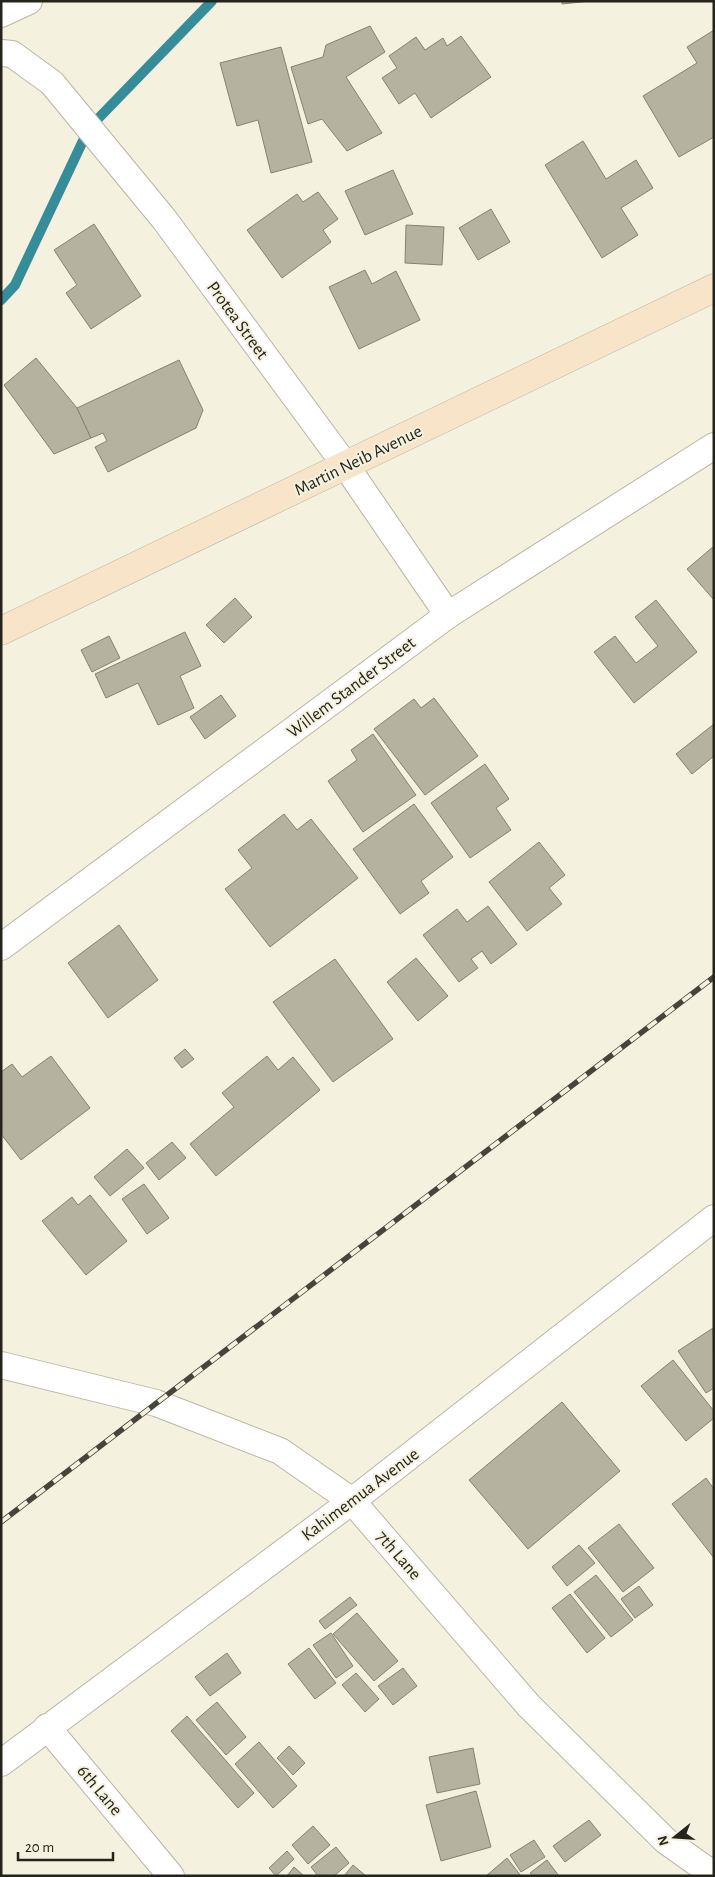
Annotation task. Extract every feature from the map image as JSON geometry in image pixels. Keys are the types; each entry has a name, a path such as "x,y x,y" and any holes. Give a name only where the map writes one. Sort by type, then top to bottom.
{"main road":[{"name":"Martin Neib Avenue","path":"1,631 714,288"}],"street":[{"path":"1,14 28,1"},
{"name":"Protea Street","path":"1,53 12,54 52,83 164,219 346,466 448,615"},
{"name":"Willem Stander Street","path":"1,947 448,615 714,446"},
{"name":"Kahimemua Avenue","path":"1,1763 352,1501 714,1218"},
{"name":"7th Lane","path":"1,1365 156,1403 262,1444 280,1451 352,1501 529,1706 666,1841 714,1875"},
{"name":"6th Lane","path":"47,1727 171,1876"}],"building":[{"path":"562,1 590,1 562,4"},
{"path":"370,26 385,52 346,77 382,133 347,151 322,119 308,124 291,67 323,57 326,45"},
{"path":"714,30 714,137 679,157 643,96 697,63 687,47"},
{"path":"461,36 491,77 431,118 415,93 399,104 382,78 397,68 389,56 416,37 425,50 443,38 447,46"},
{"path":"281,47 312,162 271,173 258,120 237,126 220,63"},
{"path":"583,141 606,179 636,160 653,188 621,208 638,235 602,258 545,165"},
{"path":"393,170 413,214 365,235 345,191"},
{"path":"318,192 338,219 323,230 331,242 282,278 247,230 297,194 303,202"},
{"path":"491,209 510,242 478,260 459,228"},
{"path":"94,224 141,296 91,329 66,293 77,285 54,250"},
{"path":"406,225 444,227 442,265 405,263"},
{"path":"365,270 372,284 396,271 420,320 359,349 329,287"},
{"path":"36,358 77,408 91,438 54,454 4,385"},
{"path":"179,360 203,410 196,428 108,472 95,447 107,441 103,433 91,438 77,408"},
{"path":"714,546 714,600 687,569"},
{"path":"235,598 252,617 224,643 206,625"},
{"path":"656,600 697,652 634,703 594,652 615,636 636,663 658,646 635,617"},
{"path":"185,632 201,666 180,676 194,708 158,725 138,683 106,698 95,674"},
{"path":"109,636 120,658 92,672 81,650"},
{"path":"221,695 236,716 205,739 190,717"},
{"path":"434,698 478,756 425,795 374,729 414,699 421,708"},
{"path":"714,724 714,756 692,774 676,754"},
{"path":"373,734 416,795 363,832 328,781 357,760 351,750"},
{"path":"485,764 509,799 496,808 511,830 470,858 431,803"},
{"path":"414,804 453,857 421,881 429,893 400,914 353,849"},
{"path":"284,814 297,830 311,819 358,878 270,947 225,889 252,868 238,850"},
{"path":"539,842 565,875 549,888 562,904 527,931 489,882"},
{"path":"488,906 517,944 491,964 482,951 471,959 478,968 459,982 423,935 457,909 467,922"},
{"path":"119,925 158,980 108,1018 68,963"},
{"path":"416,958 448,996 418,1021 387,982"},
{"path":"335,959 393,1039 333,1082 273,1002"},
{"path":"185,1049 194,1059 182,1068 174,1058"},
{"path":"51,1056 90,1108 21,1160 1,1134 1,1072 12,1064 22,1077"},
{"path":"267,1056 278,1070 293,1057 320,1090 216,1176 190,1144 234,1107 222,1093"},
{"path":"172,1142 186,1158 159,1180 146,1163"},
{"path":"127,1149 144,1168 110,1196 94,1177"},
{"path":"144,1184 169,1218 147,1234 122,1199"},
{"path":"90,1195 127,1241 86,1275 42,1221 72,1197 78,1205"},
{"path":"713,1328 714,1388 706,1393 678,1351"},
{"path":"673,1360 714,1411 714,1418 686,1441 641,1386"},
{"path":"562,1402 620,1471 528,1549 469,1480"},
{"path":"706,1478 714,1489 714,1558 672,1504"},
{"path":"619,1524 654,1568 623,1592 588,1548"},
{"path":"579,1545 595,1563 567,1586 552,1567"},
{"path":"596,1575 633,1620 611,1637 574,1592"},
{"path":"639,1586 653,1605 635,1618 621,1599"},
{"path":"570,1594 605,1638 587,1653 552,1608"},
{"path":"350,1597 357,1605 325,1629 319,1621"},
{"path":"357,1613 398,1661 374,1681 333,1634"},
{"path":"331,1633 353,1666 336,1678 313,1645"},
{"path":"309,1648 336,1683 315,1699 288,1664"},
{"path":"227,1653 241,1673 210,1696 195,1677"},
{"path":"403,1668 417,1686 393,1705 378,1686"},
{"path":"356,1673 379,1699 365,1712 342,1685"},
{"path":"217,1702 246,1737 226,1755 196,1720"},
{"path":"187,1716 254,1793 238,1808 171,1731"},
{"path":"259,1742 297,1786 273,1808 235,1764"},
{"path":"289,1746 305,1763 293,1775 277,1758"},
{"path":"473,1748 480,1784 437,1793 429,1757"},
{"path":"476,1791 491,1847 441,1861 426,1805"},
{"path":"589,1820 601,1835 565,1862 553,1846"},
{"path":"313,1826 330,1845 308,1864 292,1845"},
{"path":"534,1840 545,1857 521,1872 510,1855"},
{"path":"336,1847 349,1863 334,1876 318,1876 311,1867"},
{"path":"287,1851 294,1859 276,1876 269,1868"},
{"path":"507,1858 521,1876 486,1876"},
{"path":"547,1860 559,1876 533,1876 530,1873"},
{"path":"353,1865 366,1876 344,1876"},
{"path":"294,1867 304,1876 287,1876"}],"waterway":[{"path":"1,300 15,285 89,128 212,1"}],"railway":[{"path":"1,1522 714,977"}]}
